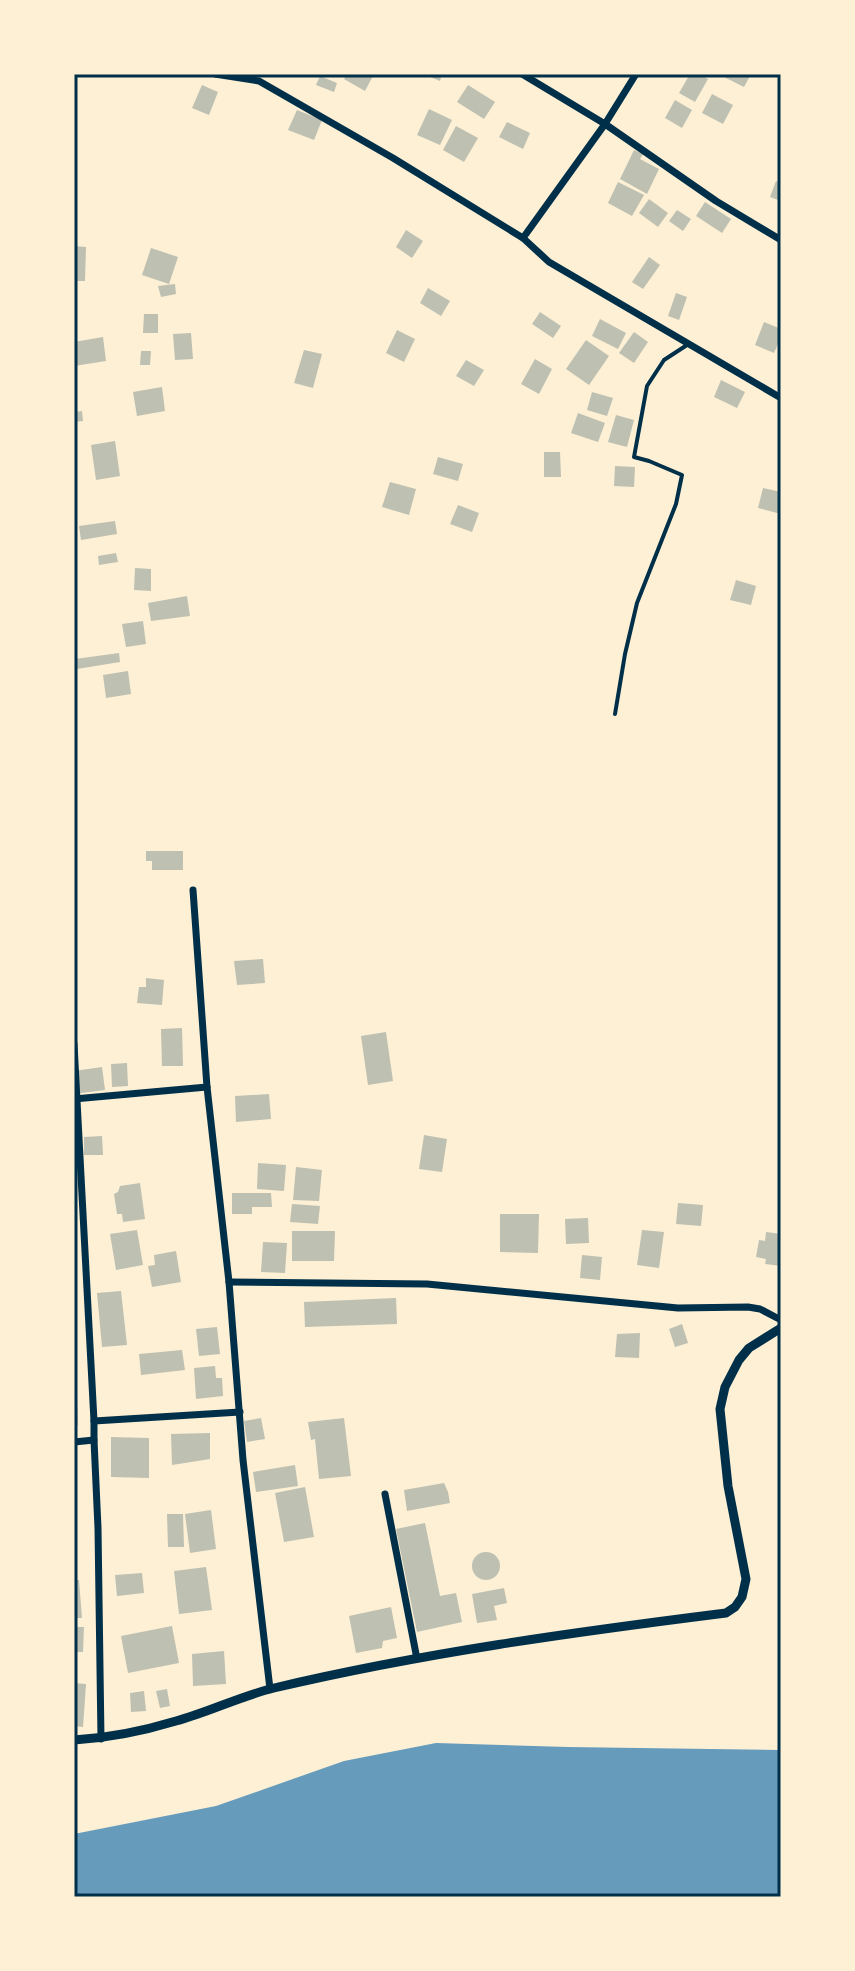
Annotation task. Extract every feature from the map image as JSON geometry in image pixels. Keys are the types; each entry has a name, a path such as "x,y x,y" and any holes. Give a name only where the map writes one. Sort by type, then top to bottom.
{"street":[{"path":"215,74 260,77 523,238 549,262 781,398"},
{"path":"522,74 605,124 716,201 781,240"},
{"path":"523,238 605,124 636,74"},
{"path":"193,890 207,1087 229,1282 243,1460 270,1689"},
{"path":"74,1044 94,1421 101,1739"},
{"path":"75,1099 207,1087"},
{"path":"229,1282 427,1284 678,1308 748,1307 760,1309 781,1320"},
{"path":"74,1740 101,1739 176,1721 270,1689 417,1659 621,1626 726,1613 742,1597 746,1579 728,1486 720,1409 725,1387 739,1360 749,1348 781,1328"},
{"path":"94,1421 240,1412"},
{"path":"74,1442 94,1440"},
{"path":"385,1494 417,1659"}],"lane":[{"path":"615,714 637,603 676,504 682,475 634,457 647,386 664,360 688,344"}],"water":[{"path":"436,1743 781,1750 781,1897 74,1897 74,1834 216,1806 344,1761"}],"building":[{"path":"347,74 374,74 365,91 344,79"},
{"path":"423,74 442,74 440,81"},
{"path":"690,74 699,74 708,79 695,102 679,93"},
{"path":"723,74 751,74 744,87"},
{"path":"320,76 337,83 334,92 316,85"},
{"path":"202,85 218,92 209,115 192,108"},
{"path":"468,85 495,102 484,119 457,102"},
{"path":"712,94 733,105 723,124 702,113"},
{"path":"675,100 692,110 682,128 665,118"},
{"path":"429,109 452,120 440,145 417,135"},
{"path":"297,110 322,120 314,140 288,130"},
{"path":"507,122 530,133 523,149 499,137"},
{"path":"456,126 478,138 464,162 443,150"},
{"path":"634,150 643,154 640,159 659,169 647,194 620,179"},
{"path":"776,181 781,183 781,201 770,197"},
{"path":"618,182 644,195 632,216 608,203"},
{"path":"649,199 668,213 658,227 639,213"},
{"path":"705,202 731,219 722,233 696,216"},
{"path":"677,210 691,219 683,231 669,221"},
{"path":"406,230 423,241 412,258 396,247"},
{"path":"74,246 86,247 85,281 74,281"},
{"path":"151,248 178,257 169,284 142,275"},
{"path":"649,257 660,265 643,289 632,282"},
{"path":"175,284 176,294 161,297 158,286"},
{"path":"428,288 450,301 441,316 420,303"},
{"path":"676,293 687,297 679,320 668,316"},
{"path":"540,312 561,326 553,338 532,324"},
{"path":"144,314 158,314 158,333 143,333"},
{"path":"600,319 626,333 618,349 592,336"},
{"path":"764,322 781,329 774,353 755,345"},
{"path":"397,330 415,339 404,362 386,353"},
{"path":"634,332 648,342 634,363 619,353"},
{"path":"191,333 193,359 175,360 173,334"},
{"path":"103,337 106,361 74,366 74,342"},
{"path":"586,340 609,356 589,385 566,369"},
{"path":"304,350 322,354 313,388 294,383"},
{"path":"141,351 151,351 150,365 140,365"},
{"path":"535,359 552,369 539,394 521,384"},
{"path":"466,360 484,370 474,386 456,376"},
{"path":"721,380 745,392 737,408 714,397"},
{"path":"162,387 165,411 137,416 133,392"},
{"path":"592,392 613,398 607,416 587,410"},
{"path":"82,411 83,421 74,422 74,412"},
{"path":"578,413 605,423 598,442 571,433"},
{"path":"616,415 634,420 627,447 608,442"},
{"path":"115,441 120,476 96,480 91,445"},
{"path":"544,452 560,452 561,477 544,477"},
{"path":"438,457 463,464 458,481 433,474"},
{"path":"615,466 635,467 634,487 614,486"},
{"path":"390,482 416,489 409,515 382,507"},
{"path":"763,488 781,492 781,514 758,508"},
{"path":"458,505 479,513 472,532 450,524"},
{"path":"115,521 117,534 81,540 79,526"},
{"path":"116,553 118,562 99,565 98,556"},
{"path":"135,568 151,569 151,591 134,590"},
{"path":"736,580 756,586 751,605 730,600"},
{"path":"187,596 190,616 151,621 148,603"},
{"path":"143,621 146,644 126,647 122,624"},
{"path":"119,653 120,662 77,669 75,659"},
{"path":"128,671 131,694 106,698 103,675"},
{"path":"146,851 183,851 183,870 152,870 152,861 146,861"},
{"path":"263,959 265,983 237,985 234,961"},
{"path":"146,978 164,980 162,1005 137,1003 139,987 146,987"},
{"path":"182,1028 183,1066 162,1066 161,1029"},
{"path":"386,1032 393,1081 368,1085 361,1036"},
{"path":"127,1063 128,1086 112,1087 111,1064"},
{"path":"102,1067 105,1090 74,1094 74,1071"},
{"path":"269,1094 271,1119 236,1122 235,1096"},
{"path":"424,1135 447,1139 442,1172 419,1169"},
{"path":"102,1136 103,1155 84,1155 84,1137"},
{"path":"258,1163 286,1165 284,1191 257,1189"},
{"path":"296,1167 322,1170 319,1201 293,1200"},
{"path":"140,1183 145,1219 123,1222 122,1214 117,1214 114,1194 120,1186"},
{"path":"232,1193 271,1193 272,1207 252,1207 252,1214 232,1214"},
{"path":"678,1203 703,1205 701,1226 676,1224"},
{"path":"292,1204 320,1206 318,1224 290,1222"},
{"path":"500,1214 539,1214 538,1253 500,1252"},
{"path":"588,1218 589,1243 566,1244 565,1219"},
{"path":"137,1230 143,1265 116,1270 110,1234"},
{"path":"642,1230 664,1232 659,1268 637,1265"},
{"path":"292,1231 335,1231 334,1261 292,1261"},
{"path":"766,1232 781,1234 781,1266 765,1264 766,1259 756,1257 759,1240 765,1241"},
{"path":"263,1242 287,1243 285,1273 261,1272"},
{"path":"176,1251 181,1282 152,1287 148,1266 155,1265 154,1255"},
{"path":"582,1255 602,1257 600,1280 580,1278"},
{"path":"121,1291 127,1345 102,1347 97,1293"},
{"path":"396,1298 397,1324 305,1327 304,1302"},
{"path":"682,1324 688,1343 675,1347 669,1329"},
{"path":"217,1327 220,1354 199,1356 196,1329"},
{"path":"640,1333 639,1358 615,1357 617,1334"},
{"path":"182,1350 185,1370 141,1375 139,1354"},
{"path":"215,1366 216,1378 222,1378 223,1396 196,1399 194,1368"},
{"path":"74,1395 77,1395 78,1425 74,1425"},
{"path":"261,1418 265,1439 247,1442 244,1421"},
{"path":"344,1418 351,1476 319,1479 315,1439 311,1440 308,1422"},
{"path":"210,1433 210,1459 172,1465 171,1434"},
{"path":"111,1437 149,1438 149,1478 111,1477"},
{"path":"295,1465 298,1486 256,1492 253,1472"},
{"path":"444,1483 450,1503 407,1511 404,1490"},
{"path":"305,1487 314,1537 284,1542 275,1493"},
{"path":"211,1510 216,1549 190,1553 185,1514"},
{"path":"167,1514 183,1514 184,1547 168,1547"},
{"path":"425,1523 440,1596 456,1593 462,1622 417,1632 396,1529"},
{"path":"486,1552 496,1556 500,1566 496,1576 486,1580 476,1576 472,1566 476,1556"},
{"path":"206,1567 212,1610 179,1614 174,1571"},
{"path":"142,1573 144,1593 117,1596 115,1575"},
{"path":"74,1580 79,1580 82,1618 74,1618"},
{"path":"504,1588 507,1603 494,1606 497,1620 477,1623 472,1594"},
{"path":"391,1607 397,1638 383,1641 382,1648 356,1653 349,1616"},
{"path":"172,1626 179,1663 128,1673 121,1636"},
{"path":"74,1627 84,1627 83,1652 74,1652"},
{"path":"224,1651 226,1684 193,1686 192,1654"},
{"path":"74,1683 86,1684 83,1727 74,1726"},
{"path":"167,1689 170,1706 160,1708 156,1691"},
{"path":"144,1691 146,1711 131,1712 130,1693"}]}
